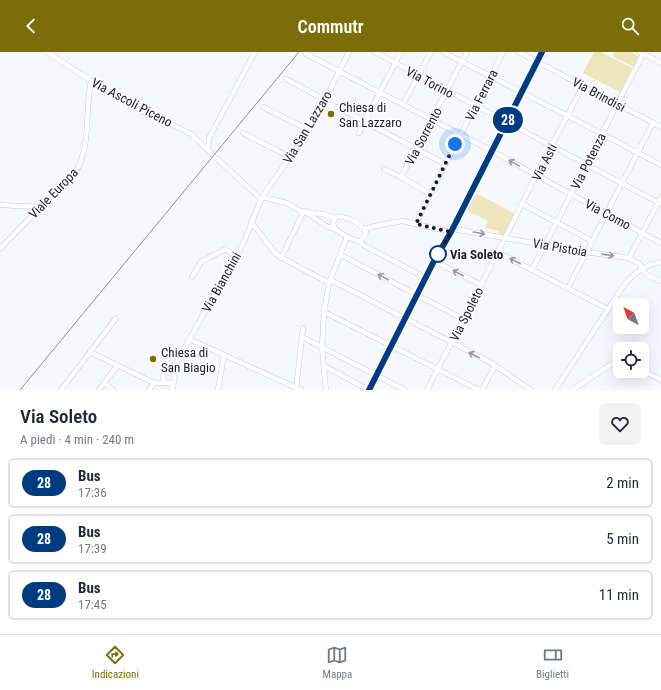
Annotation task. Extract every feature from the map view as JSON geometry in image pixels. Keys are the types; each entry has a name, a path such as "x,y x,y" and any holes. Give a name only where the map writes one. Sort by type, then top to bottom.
{"street":[{"path":"208,149 209,138 255,52"},
{"name":"Via San Lazzaro","path":"262,198 309,130 349,52"},
{"name":"Via Torino","path":"375,52 660,203"},
{"path":"359,133 401,52"},
{"path":"403,104 431,52"},
{"path":"443,52 661,165"},
{"name":"Via Sorrento","path":"401,177 467,52"},
{"name":"Via Ferrara","path":"416,224 460,134 503,52"},
{"name":"Via Brindisi","path":"518,52 661,127"},
{"path":"324,366 369,390 434,261 452,231 542,52"},
{"name":"Via Ascoli Piceno","path":"48,53 116,97 161,121 191,134 262,198"},
{"path":"643,53 661,63"},
{"name":"Via Potenza","path":"532,270 643,53"},
{"name":"Via Como","path":"306,54 432,119 661,243"},
{"path":"286,79 325,100"},
{"name":"Viale Europa","path":"0,248 78,168 83,159 86,146 88,92 91,81"},
{"name":"Via Asti","path":"505,238 536,175 584,86"},
{"path":"263,107 309,130"},
{"path":"337,107 445,164"},
{"path":"568,288 653,123"},
{"path":"243,133 290,157"},
{"path":"197,139 209,138"},
{"path":"384,170 401,177 430,194"},
{"path":"661,197 660,203 629,258 640,264 641,269 646,274 661,281"},
{"path":"262,198 287,203 328,227 335,228 347,237 358,241 364,246 426,278"},
{"name":"Via Bianchini","path":"169,372 243,244 262,198"},
{"path":"522,204 592,241"},
{"path":"0,205 40,207"},
{"path":"304,212 324,214 335,218 339,216 348,218 365,229 365,236 362,240 358,241"},
{"path":"281,258 304,212"},
{"path":"335,218 333,223 335,228"},
{"name":"Via Pistoia","path":"365,229 402,221 452,231 629,258"},
{"path":"251,222 276,254 281,258 488,361 531,390"},
{"path":"326,390 322,347 324,312 330,282 347,237"},
{"name":"Via Spoleto","path":"426,390 505,238"},
{"path":"192,277 201,262 225,249 236,256"},
{"path":"497,252 608,309"},
{"path":"341,254 463,319"},
{"path":"434,261 481,285"},
{"path":"555,390 632,275 641,269 661,262"},
{"path":"324,312 481,390 495,366"},
{"path":"61,390 116,318"},
{"path":"189,339 297,389 303,328"},
{"path":"302,337 405,390"},
{"path":"90,352 154,383 174,382"},
{"path":"218,390 224,355"},
{"path":"172,390 175,378 176,362"},
{"path":"572,390 613,365"},
{"path":"98,390 117,366"},
{"path":"149,390 154,383 163,377 164,374 169,372 174,376"},
{"path":"649,374 661,380"},
{"path":"163,377 172,390"},
{"path":"104,383 112,390"}],"shaded area":[{"path":"594,52 601,52 632,68 620,92 583,73"},
{"path":"614,52 631,52 640,57 634,67 612,56"},
{"path":"476,193 515,214 504,236 498,235 499,231 485,228 488,221 466,210"}],"railway":[{"path":"20,390 299,52"}],"bus line":[{"name":"28","path":"369,390 542,52"}],"place":[{"name":"Chiesa di San Lazzaro","path":"331,114"},
{"name":"Via Soleto","path":"438,254"},
{"name":"Chiesa di San Biagio","path":"153,359"}],"route":[{"path":"438,254 451,232 416,224 455,144"}]}
